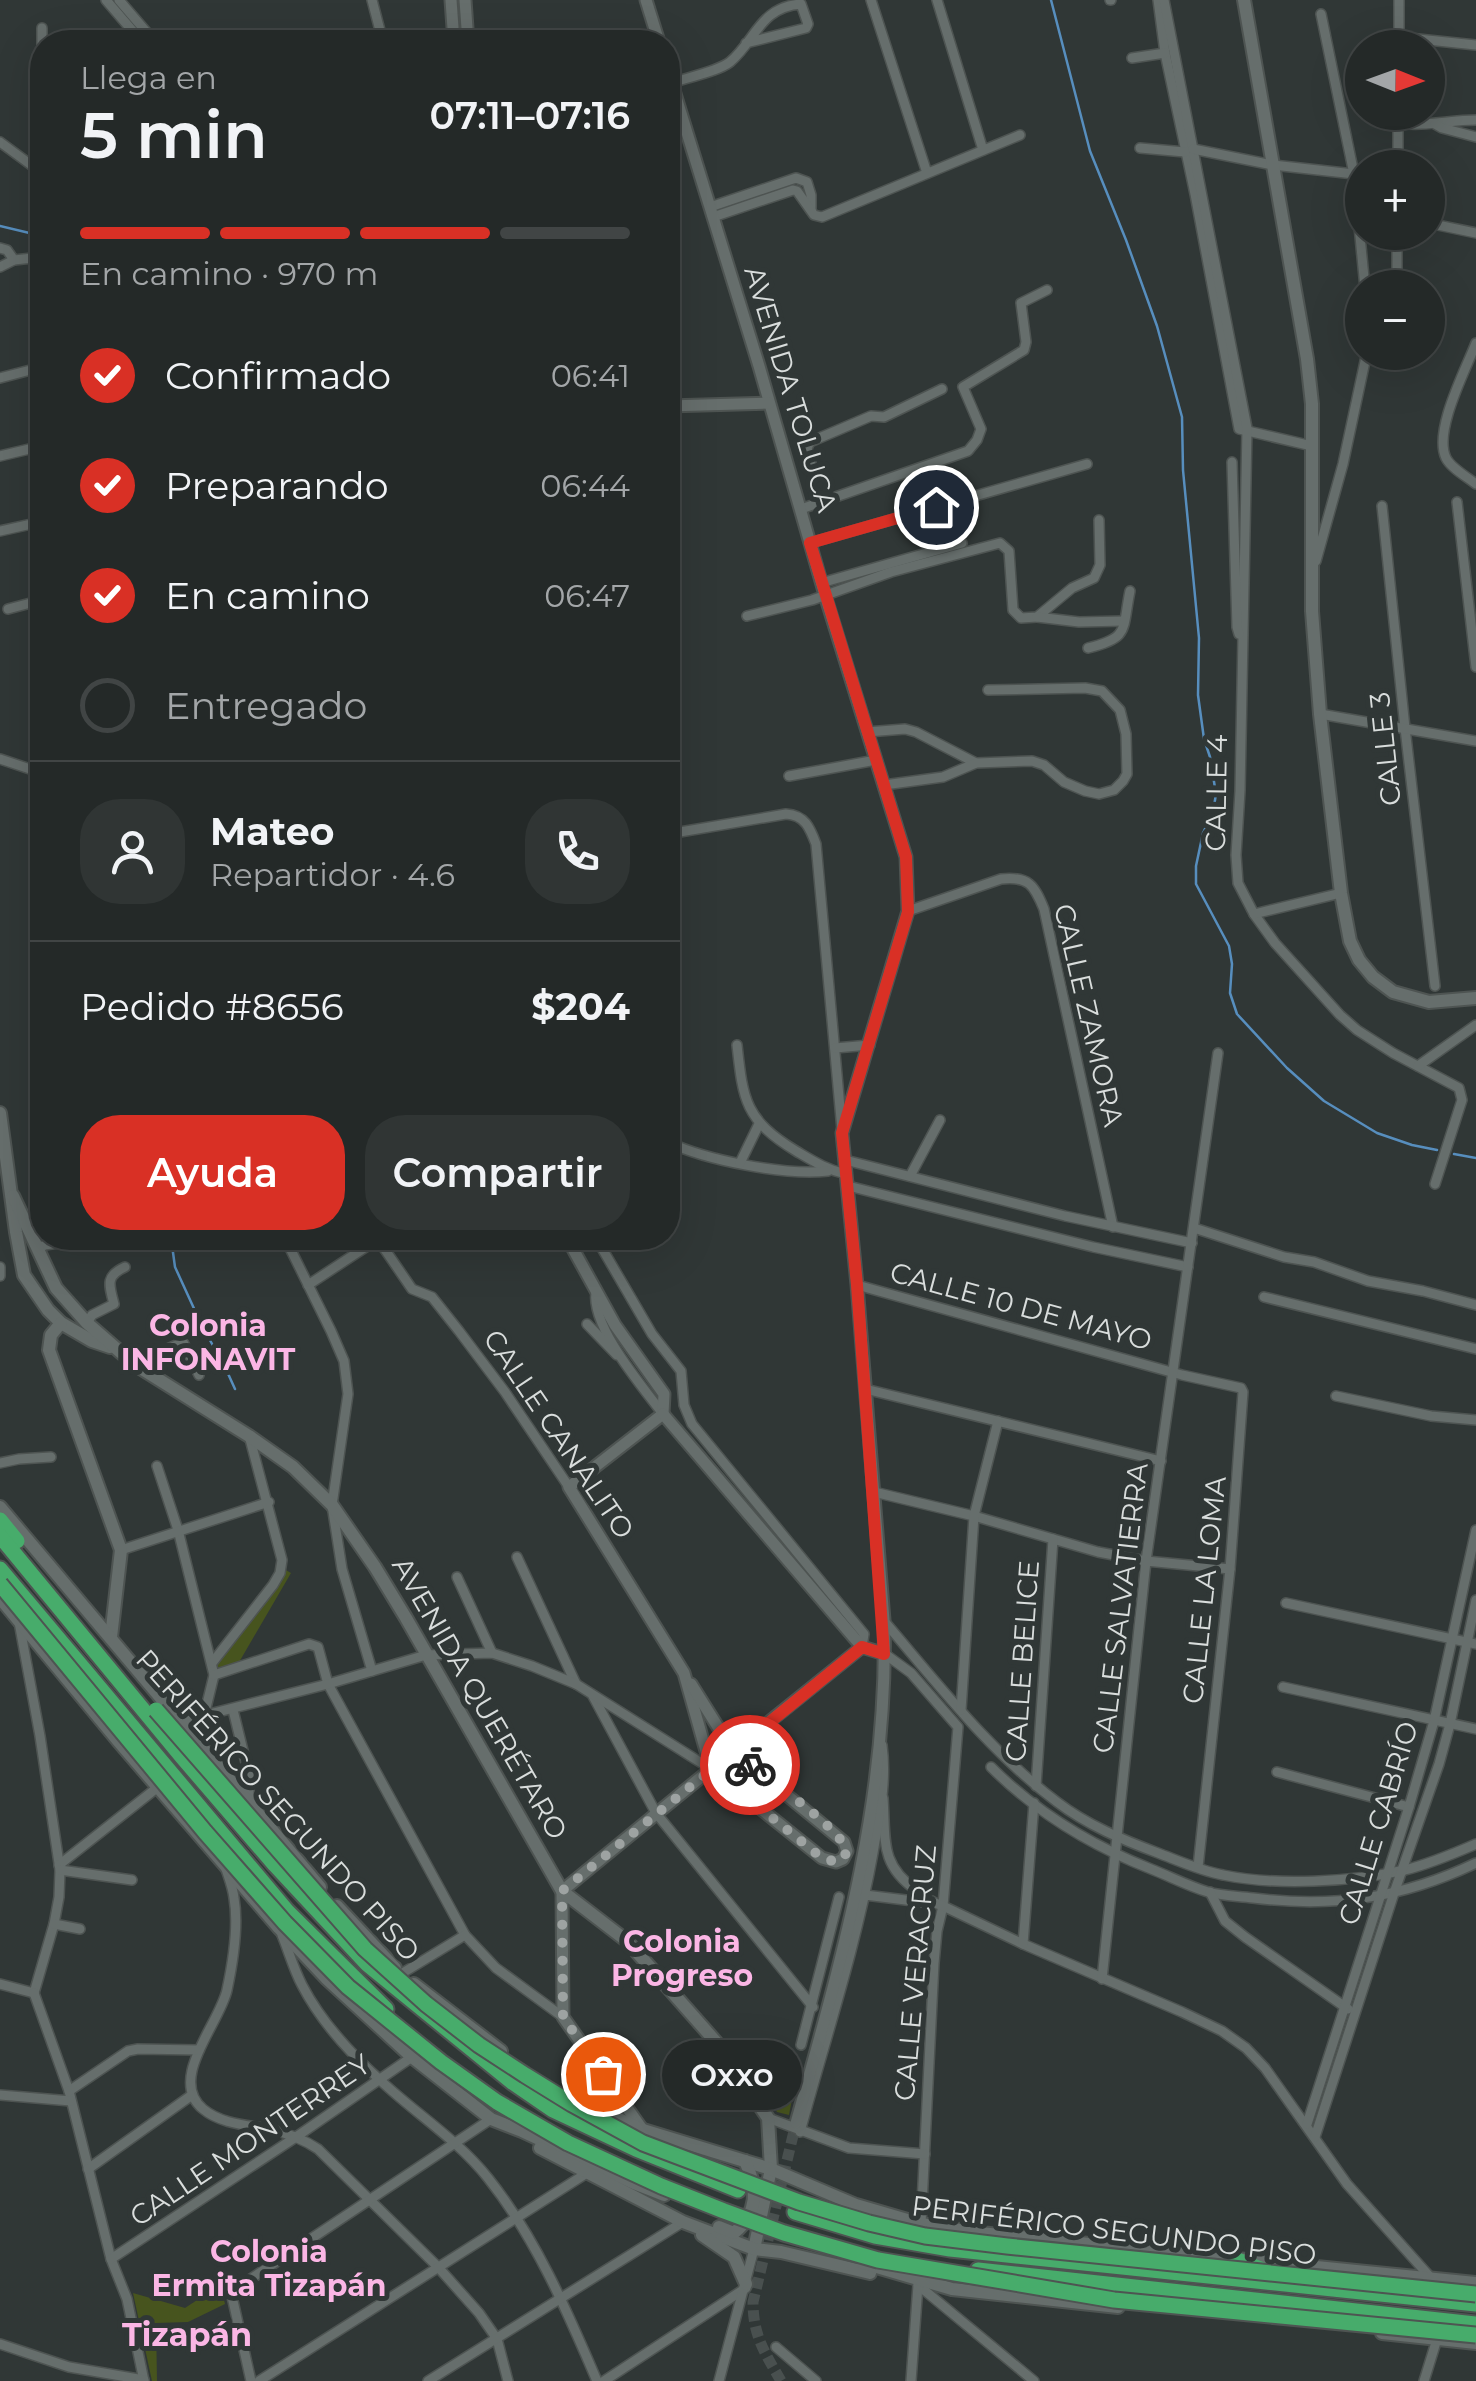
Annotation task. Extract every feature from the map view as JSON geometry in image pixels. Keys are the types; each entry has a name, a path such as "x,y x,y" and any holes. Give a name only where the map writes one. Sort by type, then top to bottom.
{"highway":[{"name":"PERIFÉRICO SEGUNDO PISO","path":"0,1520 156,1710 364,1949 480,2045 572,2104 644,2142 799,2202 925,2236 1476,2294"},
{"path":"0,1536 274,1865 367,1964 512,2082 554,2110 636,2149 796,2212 914,2244 1476,2304"},
{"path":"0,1569 287,1911 376,2000 457,2068 538,2124 790,2236 887,2258 1476,2324"},
{"path":"0,1584 205,1832 348,1988 441,2062 498,2102 568,2143 724,2211 878,2260 1114,2300 1476,2339"},
{"path":"182,1757 223,1771"},
{"path":"1234,2259 1304,2286"},
{"path":"1298,2325 1370,2313"}],"main road":[{"path":"1244,0 1312,404 1310,583 1320,714 1350,941 1358,960 1393,992 1439,1002 1476,998"},
{"path":"0,1113 12,1196"},
{"name":"AVENIDA QUERÉTARO","path":"12,1196 30,1234"},
{"name":"AVENIDA QUERÉTARO","path":"12,1196 24,1275 48,1310 61,1323 92,1341 117,1349"},
{"path":"24,1275 38,1251"},
{"name":"AVENIDA QUERÉTARO","path":"38,1251 56,1288 87,1323 134,1364 250,1436 293,1467 332,1505 376,1566 562,1891 627,1941 716,2042 768,2118"},
{"path":"61,1323 52,1335 49,1350 121,1550 112,1638"},
{"path":"0,1507 332,1902 401,1974 516,2063 584,2103 643,2130 771,2169 856,2205 921,2224 980,2234 1476,2283"},
{"path":"0,1598 226,1868 326,1978 412,2057 490,2119 664,2212 754,2248 918,2285 1437,2339 1476,2339"},
{"path":"754,2248 771,2169 768,2118"},
{"path":"490,2119 636,2184 736,2215"},
{"path":"664,2212 734,2232 746,2222 753,2207 753,2178 745,2161"},
{"path":"684,2222 734,2257 746,2286"},
{"path":"790,2236 952,2289"}],"street":[{"path":"106,0 131,30"},
{"path":"119,0 145,30"},
{"path":"372,0 380,30"},
{"path":"451,0 453,30"},
{"path":"466,0 467,30"},
{"path":"646,0 655,30"},
{"path":"870,0 927,173"},
{"path":"937,0 984,150"},
{"name":"CALLE 4","path":"1161,0 1165,53 1189,150"},
{"name":"CALLE 4","path":"1161,0 1247,432 1238,884 1254,914 1286,956 1340,1016 1357,1030 1459,1088 1462,1100 1436,1184"},
{"path":"1399,0 1399,30"},
{"path":"680,75 728,64 755,30 774,12 800,4 806,28 746,43"},
{"path":"1322,14 1349,150"},
{"path":"1445,43 1476,44"},
{"path":"1132,58 1165,53"},
{"name":"AVENIDA TOLUCA","path":"680,112 906,857 908,912 842,1133 884,1620 881,1733 885,1772 865,1895 798,2127"},
{"path":"1445,121 1476,120"},
{"path":"1445,129 1476,138"},
{"path":"711,212 801,178 811,191 811,210 822,216 1020,135"},
{"path":"0,142 30,164"},
{"path":"1140,148 1189,150 1345,173"},
{"path":"1445,227 1476,233"},
{"path":"0,248 8,250 14,260"},
{"path":"0,267 30,258"},
{"path":"800,509 968,450 981,429 963,387 1024,350 1020,306 1047,290"},
{"path":"1476,342 1444,428 1443,446 1446,460 1476,484"},
{"path":"0,378 30,370"},
{"path":"1310,583 1363,370"},
{"path":"814,476 807,448 810,442 871,416 884,417 942,389"},
{"path":"680,406 769,403"},
{"path":"1247,432 1312,446"},
{"path":"0,456 30,449"},
{"path":"1232,462 1237,627 1242,639"},
{"path":"810,543 1087,464"},
{"path":"1458,502 1476,666"},
{"name":"CALLE 3","path":"1382,506 1435,986"},
{"path":"1036,618 1098,572 1099,520"},
{"path":"0,531 30,524"},
{"path":"747,616 962,543"},
{"path":"823,589 1000,543 1009,551 1013,610 1021,618 1124,622"},
{"path":"1088,648 1120,636 1130,591"},
{"path":"8,608 30,603"},
{"path":"884,785 943,777 976,764 1032,760 1085,791 1100,794 1124,782 1126,734 1120,710 1102,691 988,690"},
{"path":"1320,714 1476,741"},
{"path":"867,732 906,729 976,764"},
{"path":"0,759 30,769"},
{"path":"789,776 876,760"},
{"path":"680,832 786,814 804,820 816,844 842,1133"},
{"name":"CALLE ZAMORA","path":"908,912 1001,879 1016,878 1035,889 1052,943 1113,1227"},
{"path":"1254,914 1341,893"},
{"path":"1418,1066 1476,1024"},
{"path":"737,1044 744,1094 753,1116 785,1144 828,1171"},
{"path":"835,1048 870,1044"},
{"name":"CALLE SALVATIERRA","path":"1102,1979 1146,1561 1218,1053"},
{"path":"910,1176 940,1120"},
{"path":"740,1163 759,1124"},
{"path":"680,1148 740,1163 801,1172 910,1176 1113,1227 1192,1242"},
{"path":"846,1173 1094,1247 1188,1267"},
{"path":"1194,1228 1368,1281 1476,1305"},
{"path":"291,1250 344,1361 348,1394 332,1505 342,1569 372,1671"},
{"path":"308,1284 360,1250"},
{"name":"CALLE CANALITO","path":"386,1250 412,1289 434,1299 505,1392 569,1488 684,1673 733,1752 844,1842 847,1851 843,1859 836,1862 822,1858 712,1769 684,1673"},
{"path":"569,1488 663,1414 664,1394 616,1325 573,1250"},
{"path":"603,1250 652,1334 682,1371 684,1405 692,1424 864,1634 862,1647 733,1752"},
{"path":"87,1323 92,1315 114,1304 110,1280 124,1266"},
{"path":"0,1267 0,1276"},
{"name":"CALLE 10 DE MAYO","path":"857,1285 1172,1372"},
{"path":"596,1292 597,1316 663,1414 862,1647 884,1654"},
{"path":"1264,1297 1476,1349"},
{"path":"586,1324 626,1364"},
{"path":"134,1364 183,1342 199,1375"},
{"name":"CALLE LA LOMA","path":"1172,1372 1241,1388 1243,1392 1230,1569 1198,1867"},
{"path":"865,1389 1161,1461"},
{"path":"1336,1396 1430,1416 1476,1420"},
{"path":"961,1710 974,1516 998,1421"},
{"path":"212,1663 280,1573 281,1551 250,1436"},
{"path":"0,1463 51,1458"},
{"path":"157,1466 178,1530 212,1663 214,1675 204,1716"},
{"path":"874,1492 1098,1552 1230,1569"},
{"path":"121,1550 269,1502"},
{"name":"CALLE CABRÍO","path":"1307,2124 1434,1721 1474,1554 1476,1530"},
{"name":"CALLE BELICE","path":"1036,1786 1053,1539"},
{"path":"516,1558 576,1684"},
{"path":"457,1577 492,1653"},
{"name":"CALLE CABRÍO","path":"1315,2137 1450,1724 1472,1643 1476,1600"},
{"path":"1286,1603 1472,1643"},
{"path":"0,2344 69,2367 144,2380 127,2299 111,2259 70,2096 34,1993 60,1897 59,1867 19,1620"},
{"path":"884,1620 988,1742 1060,1805 1116,1838 1233,1877 1286,1881 1402,1871 1476,1844"},
{"path":"214,1675 314,1644 318,1647 328,1684 466,1935 496,1968 563,2017 643,2130"},
{"path":"182,1722 426,1654 492,1653 576,1684 712,1769 562,1891 563,2017"},
{"name":"CALLE VERACRUZ","path":"884,1654 911,1673 958,1727 938,1905 921,2224"},
{"path":"1284,1687 1476,1729"},
{"path":"592,1694 656,1812 812,2007"},
{"path":"233,1710 248,1775 249,1802"},
{"path":"798,2127 862,1868 881,1733"},
{"path":"991,1766 1013,1789 1070,1829 1114,1854 1210,1892 1290,1902 1341,1902 1424,1886 1476,1863"},
{"path":"1277,1772 1409,1808"},
{"path":"59,1867 158,1788"},
{"path":"882,1798 887,1853 892,1868 903,1881 938,1905 1182,2012 1234,2040 1265,2068 1346,2184 1432,2279"},
{"name":"CALLE BELICE","path":"1023,1944 1034,1804"},
{"path":"59,1867 132,1880"},
{"path":"226,1868 234,1899 231,1965 226,1996 192,2068 192,2096 202,2109 219,2118 296,2137 318,2150 438,2267 479,2313 498,2339 508,2381"},
{"path":"1210,1892 1225,1920 1244,1937 1354,2014"},
{"path":"865,1895 938,1905"},
{"path":"801,2045 839,1897"},
{"path":"54,1924 80,1930"},
{"path":"279,1928 302,1987 333,2031 380,2081 456,2142 516,2218 562,2298 596,2381"},
{"path":"401,1974 466,1935"},
{"path":"0,1984 34,1993"},
{"path":"716,2042 769,2059"},
{"path":"0,2095 70,2096 128,2051 199,2050"},
{"name":"CALLE MONTERREY","path":"111,2259 412,2057"},
{"path":"88,2169 192,2096"},
{"path":"768,2118 849,2148 924,2154"},
{"path":"251,2381 231,2292 490,2119"},
{"path":"259,2381 587,2173"},
{"path":"428,2381 684,2222"},
{"path":"719,2381 754,2248"},
{"path":"911,2381 918,2285"},
{"path":"918,2285 1034,2381"},
{"path":"604,2381 746,2286"},
{"path":"1424,2381 1437,2339"},
{"path":"776,2347 816,2381"}],"green space":[{"path":"277,1565 291,1573 238,1664 207,1672 210,1659 272,1578"},
{"path":"747,2065 795,2083 789,2115 777,2112"},
{"path":"220,2285 225,2304 188,2322 156,2323 157,2381 152,2381 133,2293 185,2308"}],"waterway":[{"path":"1051,0 1090,151 1157,326 1182,417 1183,470 1199,638 1198,695 1216,794 1203,833 1196,884 1229,946 1230,993 1237,1014 1324,1101 1377,1133 1437,1150"},
{"path":"0,226 30,233"},
{"path":"1454,1154 1476,1158"},
{"path":"173,1250 175,1267 235,1389"}],"tunnel":[{"path":"781,2381 758,2335 753,2302 796,2123"}],"way so far":[{"path":"603,2074 563,2017 562,1891 712,1769 822,1858 836,1862 847,1851 844,1842 829,1828 750,1765"}],"place":[{"name":"Oxxo","path":"603,2074"}],"district":[{"name":"Colonia INFONAVIT","path":"208,1342"},
{"name":"Colonia Progreso","path":"682,1958"},
{"name":"Colonia Ermita Tizapán","path":"269,2268"},
{"name":"Tizapán","path":"187,2334"}],"route":[{"path":"750,1765 733,1752 862,1647 884,1654 874,1492 842,1133 908,912 906,857 810,543 936,507"}]}
